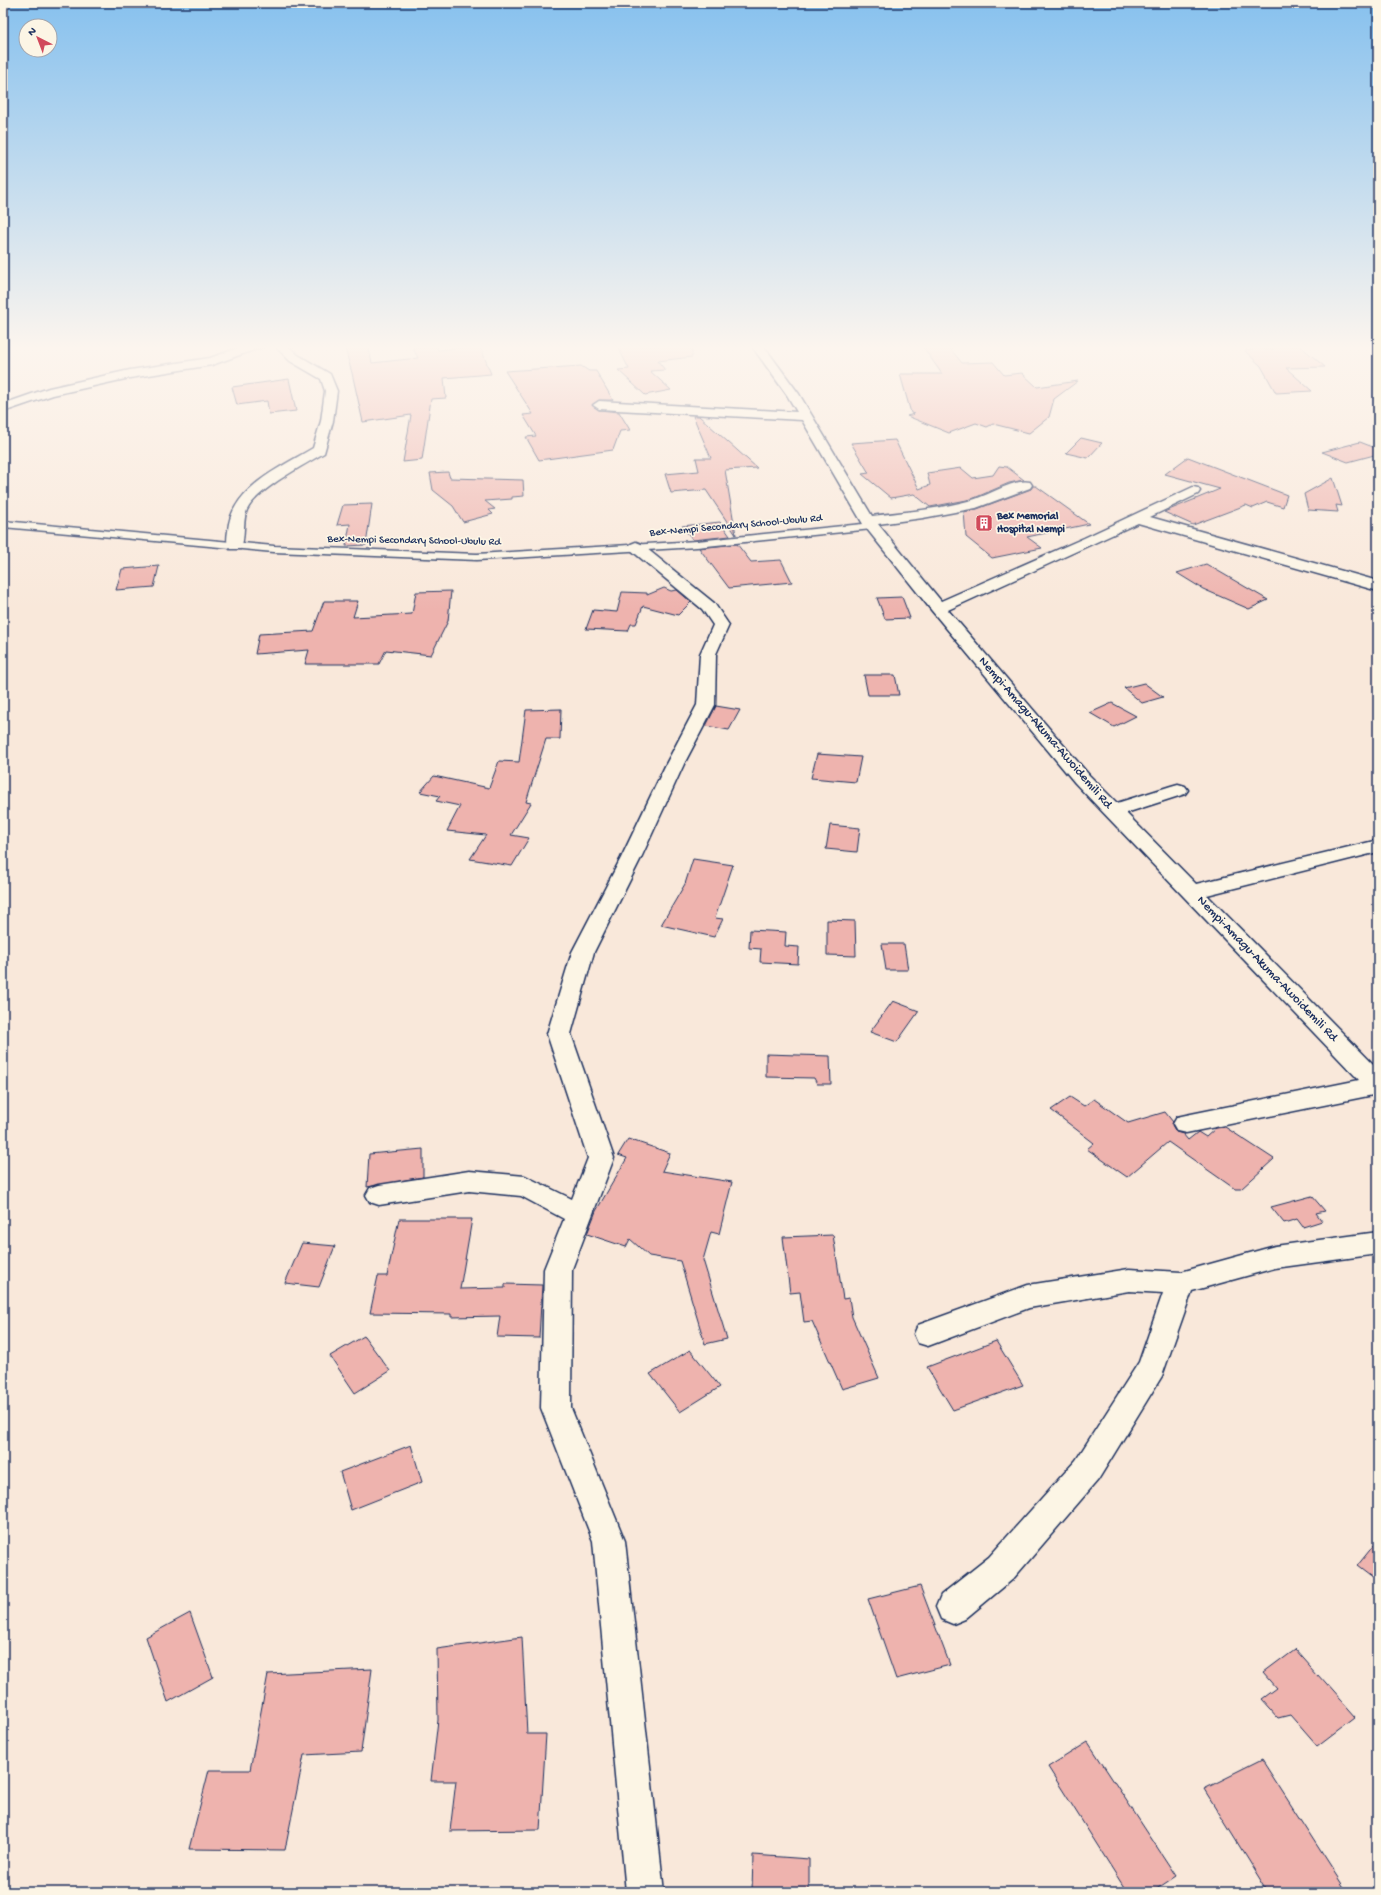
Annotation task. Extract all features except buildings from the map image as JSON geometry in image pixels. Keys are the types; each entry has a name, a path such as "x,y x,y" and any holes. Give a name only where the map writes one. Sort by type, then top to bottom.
{"street":[{"path":"235,546 234,525 244,502 264,485 319,450 324,433"},
{"name":"Nempi-Amagu-Akuma-Awoidemili Rd","path":"816,433 870,523 938,608 1082,779 1378,1084"},
{"path":"870,523 976,504 1025,485"},
{"path":"938,608 1139,519 1193,491"},
{"path":"1139,519 1378,586"},
{"path":"636,547 708,606 721,626 708,654 706,705 675,764 631,858 583,952 559,1034 601,1158 558,1269 556,1408 609,1542 645,1892"},
{"path":"1113,811 1178,790"},
{"path":"1192,892 1378,846"},
{"path":"1186,1124 1378,1084"},
{"path":"379,1195 469,1181 525,1186 580,1215"},
{"path":"928,1334 1028,1297 1128,1280 1181,1283 1275,1257 1378,1243"},
{"path":"953,1607 1001,1568 1087,1470 1152,1367 1181,1283"}],"lane":[{"name":"Bex-Nempi Secondary School-Ubulu Rd","path":"3,524 274,549 477,557 697,544 870,523"}],"place":[{"name":"Bex Memorial Hospital Nempi","path":"984,523"}]}
